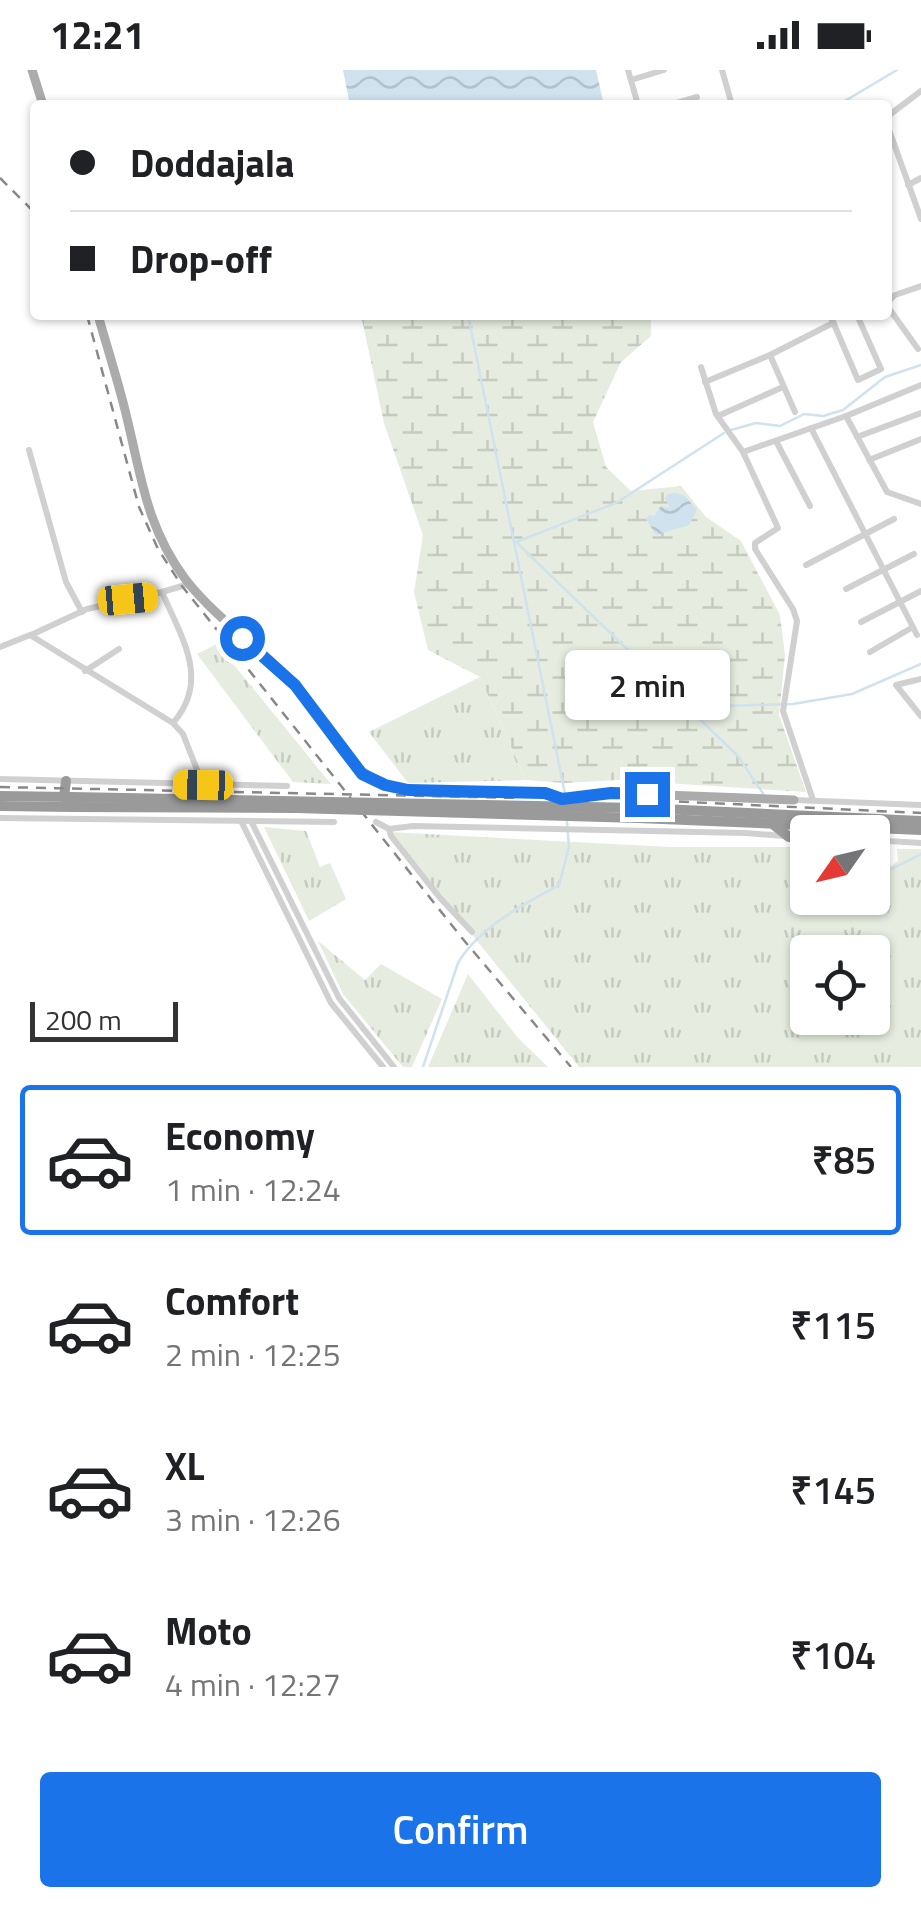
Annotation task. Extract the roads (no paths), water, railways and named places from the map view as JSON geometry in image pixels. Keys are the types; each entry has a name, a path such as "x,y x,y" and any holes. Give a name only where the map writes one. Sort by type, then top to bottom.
{"highway":[{"path":"66,781 69,800"},
{"path":"0,796 277,808 639,813 790,820"},
{"path":"0,806 69,800"},
{"path":"780,819 794,800"},
{"path":"780,819 790,835"},
{"path":"890,821 921,821"},
{"path":"890,827 921,830"}],"main road":[{"path":"32,70 41,100"},
{"path":"99,320 144,497 161,541 189,584 218,617 295,685 362,774 408,790 545,793 562,799 611,793 794,800"}],"street":[{"path":"628,70 636,100"},
{"path":"630,80 664,70"},
{"path":"722,70 731,100"},
{"path":"892,113 921,91"},
{"path":"689,100 697,98"},
{"path":"892,139 921,219"},
{"path":"908,185 921,178"},
{"path":"892,299 921,286"},
{"path":"892,311 918,349"},
{"path":"705,382 770,355 830,320"},
{"path":"832,320 858,380 882,369 858,320"},
{"path":"770,355 795,412"},
{"path":"701,367 718,416 743,452 778,528 755,543 755,550 793,608 796,621 783,711 813,800"},
{"path":"743,452 921,385"},
{"path":"718,416 783,387"},
{"path":"857,438 921,413"},
{"path":"846,416 887,492 921,504"},
{"path":"811,428 915,631 870,652"},
{"path":"870,460 921,438"},
{"path":"776,440 810,506"},
{"path":"29,450 66,582 82,612"},
{"path":"806,565 894,519"},
{"path":"846,589 914,554"},
{"path":"0,646 82,612 189,584"},
{"path":"862,622 921,591"},
{"path":"162,592 191,668 188,704 173,722"},
{"path":"30,635 173,722 183,734 203,785"},
{"path":"85,671 119,649"},
{"path":"920,712 896,685 921,679"},
{"path":"0,767 4,779 287,786"},
{"path":"794,800 921,805"},
{"path":"0,818 334,822"},
{"path":"241,821 331,1002 382,1067"},
{"path":"251,821 339,998 394,1067"},
{"path":"376,822 389,829 440,898 472,932"},
{"path":"389,829 395,826 790,837"},
{"path":"890,841 921,843"}],"water":[{"path":"343,70 596,70 603,100 349,100"},
{"path":"676,493 685,496 697,510 689,525 656,535 646,519 661,506 670,508 665,498"}],"waterway":[{"path":"846,100 897,70"},
{"path":"469,320 565,794"},
{"path":"731,430 756,423 780,426 804,414 823,416 843,410 885,377 921,365"},
{"path":"724,433 616,503 516,542 738,756 764,795"},
{"path":"689,707 793,704 852,694 921,664"},
{"path":"423,1067 458,963 467,950 503,918 559,885 569,847 567,822"},
{"path":"890,870 921,854"}],"railway":[{"path":"0,178 30,208"},
{"path":"88,320 139,507 158,549 182,586 462,938 571,1067"},
{"path":"0,787 521,798"},
{"path":"625,799 921,813"}]}
